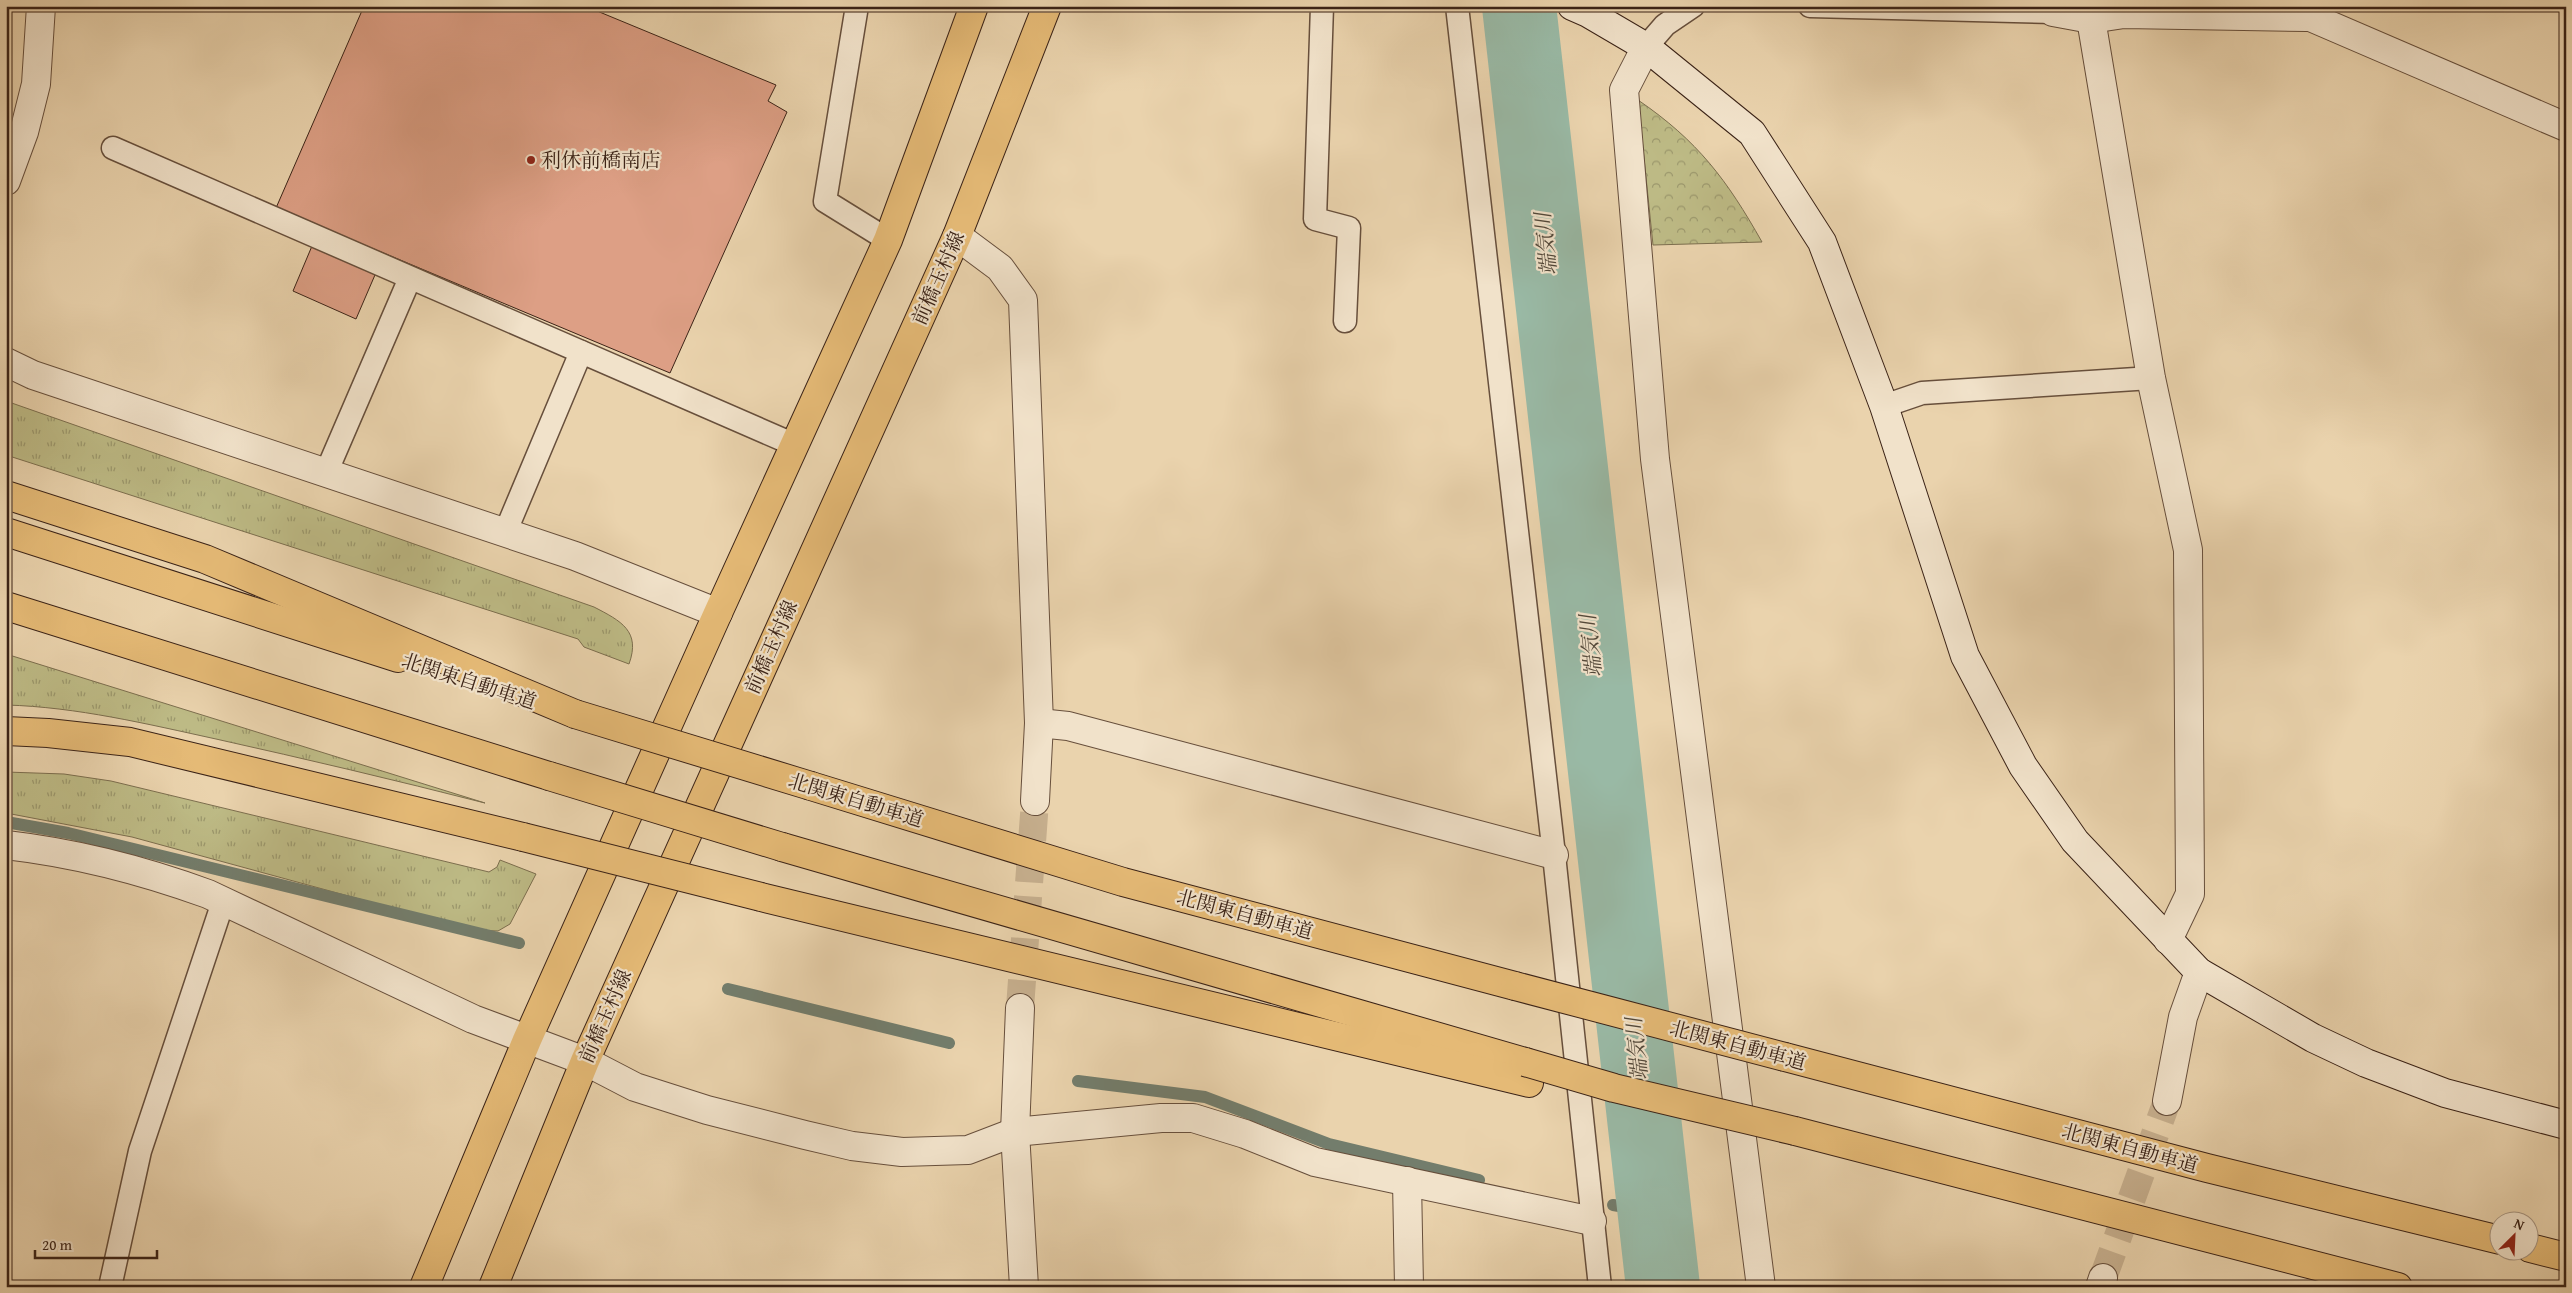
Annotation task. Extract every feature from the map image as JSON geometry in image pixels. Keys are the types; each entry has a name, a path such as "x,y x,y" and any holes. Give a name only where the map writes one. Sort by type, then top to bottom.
{"main road":[{"path":"424,1287 527,1040 718,613 888,240 974,6"},
{"name":"前橋玉村線","path":"493,1287 585,1061 957,236 1047,6"},
{"path":"6,495 205,560 575,714"},
{"name":"北関東自動車道","path":"6,532 575,714 1124,882 2207,1168 2490,1238"},
{"path":"6,606 549,776 1527,1072"},
{"path":"6,731 48,733 130,742 761,897 1527,1072 1614,1088 1795,1131 2398,1287"},
{"path":"2540,1250 2566,1256"}],"street":[{"path":"6,181 24,132 36,84 40,6"},
{"path":"2054,9 2091,20 2124,10 2296,12 2566,127"},
{"path":"1593,12 1646,47 1752,133 1822,242 1884,406 1965,656 2023,766 2076,841 2199,972 2313,1038 2366,1063 2445,1093 2566,1125"},
{"path":"2091,20 2151,378 2188,550 2190,894 2168,940"},
{"path":"1646,47 1624,90 1655,459 1761,1287"},
{"path":"957,236 1000,268 1023,300 1039,723 1035,800"},
{"path":"6,362 32,375 575,556 718,613"},
{"path":"1039,723 1068,726 1554,855"},
{"path":"6,845 84,856 172,881 223,902 473,1019 585,1061 635,1087 707,1110 852,1146 902,1152 968,1150 1015,1132 1161,1118 1193,1118 1245,1134 1315,1162 1592,1221"},
{"path":"2167,1102 2182,1016 2199,972"},
{"path":"1020,1008 1015,1132 1024,1287"},
{"path":"1407,1181 1409,1287"}],"lane":[{"path":"857,6 825,202 888,240"},
{"path":"1322,6 1315,219 1348,228 1345,321"},
{"path":"1457,6 1554,855 1600,1287"},
{"path":"1646,47 1665,26 1693,6"},
{"path":"1810,6 2054,9"},
{"path":"112,148 795,445"},
{"path":"326,473 410,278"},
{"path":"505,533 581,352"},
{"path":"1884,406 1922,394 2151,378"},
{"path":"110,1287 140,1151 223,902"}],"green space":[{"path":"6,6 8,6 10,53 6,77"},
{"path":"1638,100 1678,131 1709,163 1736,199 1762,242 1653,245"},
{"path":"6,401 594,607 613,617 626,628 632,643 629,664 584,647 578,639 6,455"},
{"path":"6,654 485,803 317,762 138,722 59,709 6,705"},
{"path":"6,772 64,774 111,781 489,872 497,867 500,860 536,874 510,924 498,931 473,930 132,837 6,813"}],"building":[{"name":"利休前橋南店","path":"364,6 585,6 776,85 768,101 787,112 670,373 276,208"},
{"path":"320,227 384,254 356,319 293,291"}],"waterway":[{"name":"端気川","path":"1519,6 1663,1287"},
{"path":"6,822 68,833 519,943"},
{"path":"728,989 949,1043"},
{"path":"1078,1081 1205,1097 1329,1144 1479,1180"},
{"path":"1613,1205 1655,1212"}],"tunnel":[{"path":"1020,1008 1035,801"},
{"path":"2103,1278 2167,1101"}],"place":[{"name":"利休前橋南店","path":"531,160"}]}
